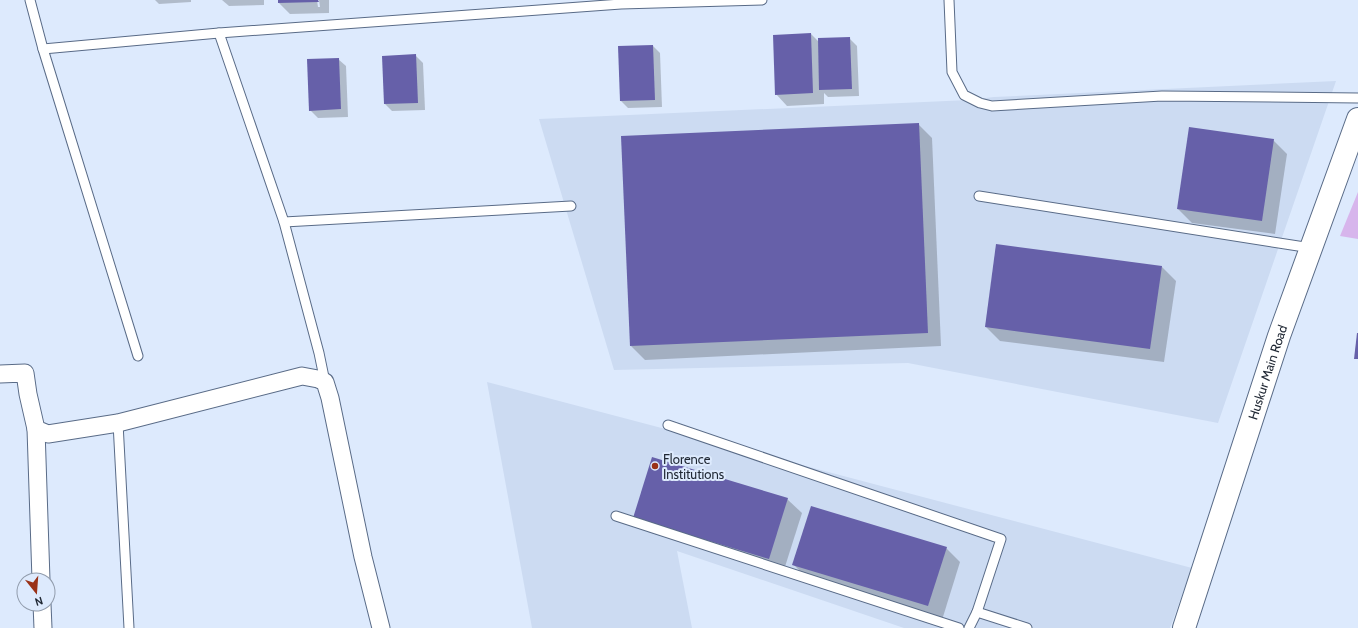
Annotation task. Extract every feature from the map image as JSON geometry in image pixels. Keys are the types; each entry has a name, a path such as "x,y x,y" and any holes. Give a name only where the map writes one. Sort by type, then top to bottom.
{"main road":[{"name":"Huskur Main Road","path":"1184,628 1279,336 1358,119"}],"street":[{"path":"0,374 25,373 36,429 41,572"},
{"path":"36,429 48,434 118,423 302,376 325,382 330,398 363,557 381,628"},
{"path":"42,612 43,628"}],"lane":[{"path":"30,0 43,49 138,356"},
{"path":"43,49 219,33 621,2 762,0"},
{"path":"948,0 952,72 964,95 980,103 992,106 1162,96 1358,98"},
{"path":"219,33 284,222 319,353 325,382"},
{"path":"979,196 1311,248"},
{"path":"284,222 571,206"},
{"path":"118,423 129,628"},
{"path":"668,425 1001,538 977,612 969,628"},
{"path":"616,516 959,628"},
{"path":"977,612 1026,628"}],"shaded area":[{"path":"1336,81 1218,423 908,363 614,370 539,119 969,100 994,97"},
{"path":"1358,192 1358,239 1340,236"},
{"name":"Florence Institutions","path":"487,382 1192,568 1170,628 904,628 677,551 692,628 532,628"}],"building":[{"path":"278,0 318,0 319,2 278,3"},
{"path":"811,33 813,93 775,95 773,35"},
{"path":"850,37 852,89 819,90 818,38"},
{"path":"653,45 655,100 620,101 618,46"},
{"path":"416,54 418,103 384,104 382,56"},
{"path":"339,58 341,109 309,111 307,59"},
{"path":"919,123 928,333 630,346 621,136"},
{"path":"1189,127 1274,139 1262,221 1177,209"},
{"path":"996,244 1162,266 1150,349 985,327"},
{"path":"1357,333 1358,359 1354,359"},
{"path":"652,457 788,498 769,559 633,518"},
{"path":"811,506 947,547 928,606 792,565"}],"place":[{"name":"Florence Institutions","path":"655,466"}]}
